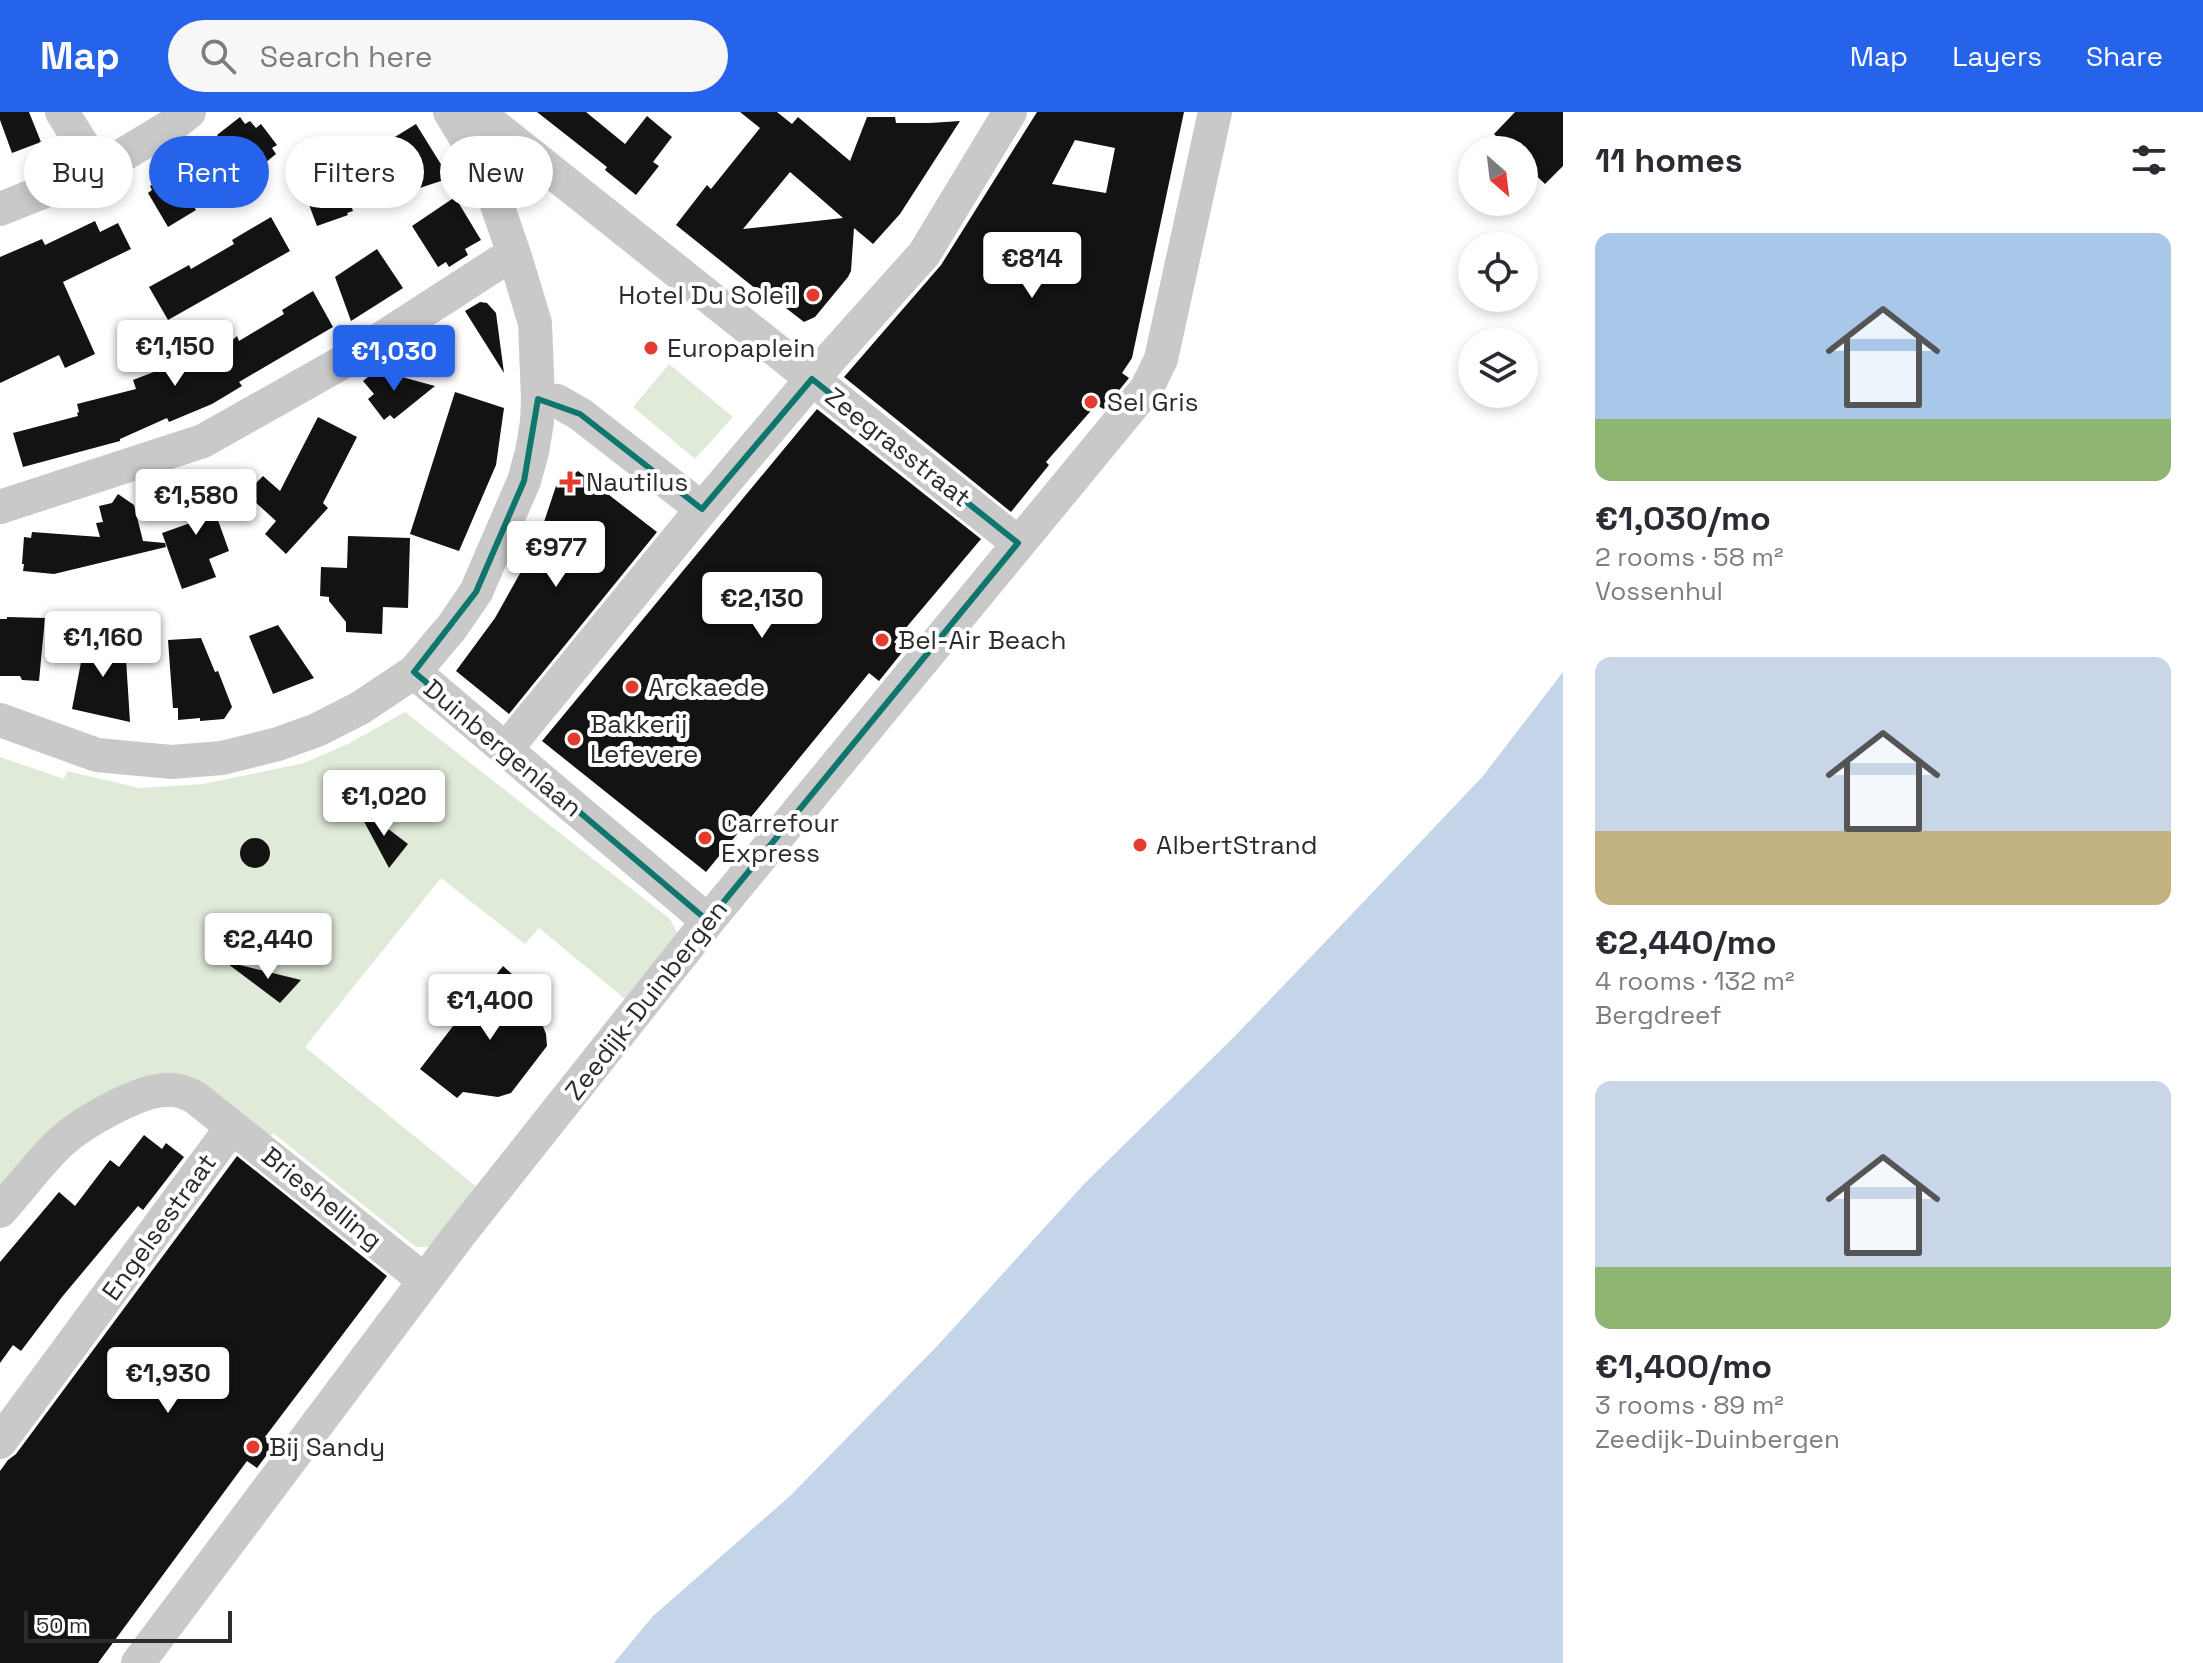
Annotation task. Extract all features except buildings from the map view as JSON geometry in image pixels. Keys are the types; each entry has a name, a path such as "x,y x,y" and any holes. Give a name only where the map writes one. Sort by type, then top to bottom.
{"street":[{"path":"62,112 77,136"},
{"path":"133,149 189,112"},
{"path":"506,749 702,509 924,254 1010,112"},
{"name":"Zeedijk-Duinbergen","path":"138,1663 424,1280 708,921 1147,388 1161,359 1215,112"},
{"path":"414,672 452,627 476,592 524,481 537,422 535,323 471,118"},
{"name":"Zeegrasstraat","path":"471,118 812,379 1018,543"},
{"path":"0,209 24,199"},
{"path":"0,507 203,441 359,353 498,263 515,257"},
{"path":"538,399 557,401 580,414 702,509"},
{"name":"Duinbergenlaan","path":"0,720 97,755 172,762 222,758 278,744 317,730 360,708 414,672 708,921"},
{"name":"Brieshelling","path":"0,1211 62,1141 139,1096 170,1089 196,1098 424,1280"},
{"name":"Engelsestraat","path":"0,1442 226,1122"}],"highlighted area":[{"path":"812,379 1018,543 708,921 414,672 476,592 524,481 538,399 580,414 702,509"}],"green space":[{"path":"669,364 733,417 695,459 633,407"},
{"path":"405,712 670,919 679,936 625,999 539,928 525,944 441,878 305,1047 478,1188 433,1247 416,1247 273,1133 265,1143 176,1081 0,1189 0,757 64,779 67,771 139,788 203,784 304,763 348,744"}],"water":[{"path":"1563,672 1563,1663 614,1663 653,1616 790,1496 939,1344 1084,1184 1234,1037 1351,915 1483,776"}],"place":[{"name":"Hotel Du Soleil","path":"813,295"},
{"name":"Europaplein","path":"651,348"},
{"name":"Sel Gris","path":"1091,402"},
{"name":"Nautilus","path":"570,482"},
{"name":"Bel-Air Beach","path":"882,640"},
{"name":"Arckaede","path":"632,687"},
{"name":"Bakkerij Lefevere","path":"574,739"},
{"name":"Carrefour Express","path":"705,838"},
{"name":"AlbertStrand","path":"1140,845"},
{"name":"Bij Sandy","path":"253,1447"}]}
